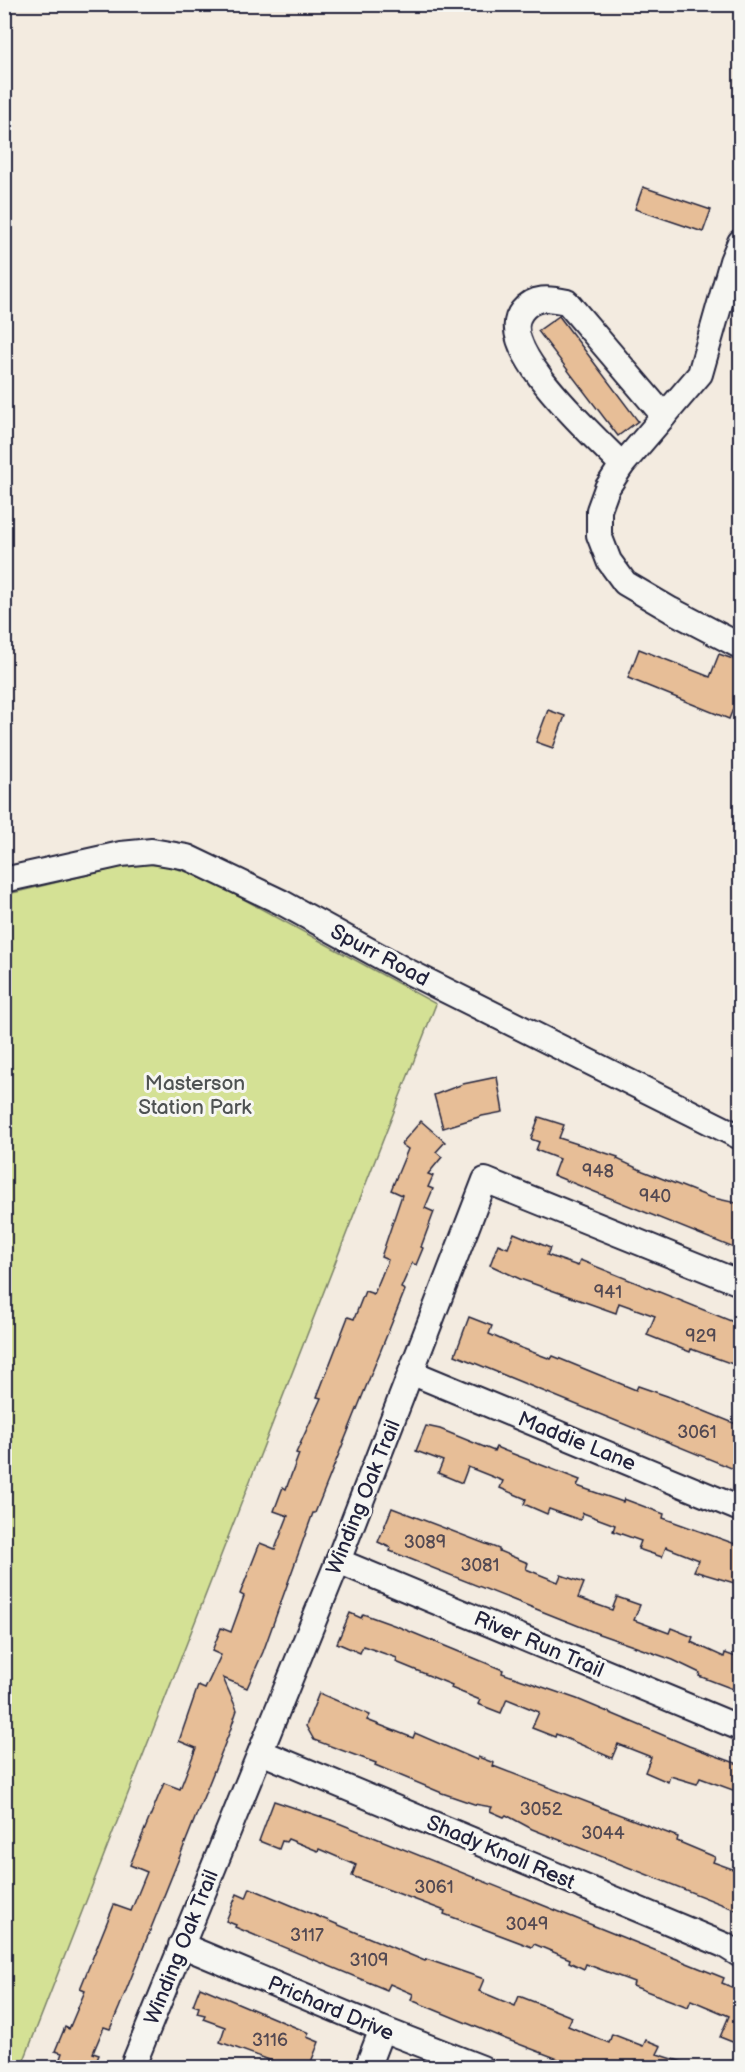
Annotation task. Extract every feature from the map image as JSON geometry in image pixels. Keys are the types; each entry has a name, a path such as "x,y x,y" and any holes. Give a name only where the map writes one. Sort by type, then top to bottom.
{"street":[{"path":"741,242 732,261 700,374 622,465 607,488 599,510 599,535 609,561 625,583 741,646"},
{"path":"622,465 551,391 522,353 516,336 517,317 529,302 548,298 567,302 664,416"},
{"name":"Spurr Road","path":"4,880 121,854 152,851 187,857 281,902 403,969 741,1137"},
{"name":"Winding Oak Trail","path":"132,2067 338,1561 485,1180 741,1283"},
{"name":"Maddie Lane","path":"412,1373 741,1509"},
{"name":"River Run Trail","path":"338,1561 741,1728"},
{"name":"Shady Knoll Rest","path":"261,1752 724,1944 741,1955"},
{"name":"Prichard Drive","path":"181,1944 382,2030 482,2067"},
{"path":"367,2067 382,2030"}],"green space":[{"name":"Masterson Station Park","path":"137,863 167,866 201,876 436,1004 21,2068 4,2067 4,895"}],"building":[{"path":"643,187 711,210 703,232 635,209"},
{"path":"559,316 638,421 618,436 538,331"},
{"path":"639,649 710,677 719,654 741,662 741,689 729,719 628,678"},
{"path":"548,710 565,716 553,748 536,742"},
{"path":"497,1077 503,1112 443,1128 434,1095 463,1084"},
{"path":"539,1117 564,1125 559,1138 618,1157 617,1159 643,1171 709,1197 741,1204 741,1251 553,1175 559,1159 536,1150 539,1142 531,1139"},
{"path":"421,1121 445,1142 436,1152 442,1157 428,1174 433,1176 428,1187 433,1189 425,1208 434,1212 421,1247 423,1248 416,1265 412,1263 401,1288 405,1290 315,1513 313,1513 263,1652 247,1688 223,1678 237,1710 119,2008 110,2029 104,2027 93,2053 99,2055 94,2067 57,2067 62,2053 55,2051 65,2027 69,2029 85,1991 80,1989 114,1905 131,1911 147,1872 130,1865 164,1783 180,1789 196,1748 179,1741 198,1686 205,1689 221,1655 212,1651 221,1628 231,1632 244,1596 240,1594 260,1543 275,1549 288,1516 274,1511 283,1487 286,1489 299,1454 296,1453 321,1398 317,1397 348,1317 354,1319 365,1291 374,1294 388,1260 381,1257 402,1195 391,1190 408,1149 401,1144"},
{"path":"514,1233 550,1248 547,1255 578,1266 580,1260 741,1325 741,1367 691,1349 690,1352 647,1335 655,1316 619,1303 616,1313 520,1279 490,1265 498,1244 508,1248"},
{"path":"469,1317 492,1326 489,1334 516,1346 551,1359 553,1356 636,1390 638,1386 667,1396 741,1426 741,1472 455,1355"},
{"path":"426,1426 440,1429 494,1451 496,1447 580,1480 577,1486 623,1502 624,1499 664,1514 663,1518 741,1546 741,1585 694,1571 699,1560 666,1547 662,1557 638,1549 641,1541 613,1531 615,1525 583,1513 580,1520 549,1509 547,1514 524,1504 526,1499 500,1488 503,1481 468,1467 462,1483 438,1473 443,1461 416,1451"},
{"path":"392,1508 499,1549 499,1551 528,1563 526,1569 558,1582 561,1575 584,1583 578,1598 612,1610 617,1597 640,1605 634,1620 669,1633 671,1628 693,1637 691,1642 724,1657 725,1653 741,1659 741,1687 734,1685 733,1689 699,1676 700,1673 673,1660 599,1634 390,1551 391,1548 378,1542"},
{"path":"350,1613 361,1618 363,1614 399,1627 503,1670 502,1673 577,1699 741,1765 741,1793 700,1778 697,1784 670,1776 668,1782 645,1772 651,1757 618,1744 612,1758 556,1734 555,1737 532,1728 539,1712 507,1699 501,1713 478,1704 480,1700 451,1688 452,1685 396,1662 397,1658 363,1646 360,1653 337,1643"},
{"path":"319,1693 370,1715 367,1720 413,1738 415,1733 477,1760 478,1757 494,1763 493,1766 678,1837 677,1841 715,1857 713,1862 741,1872 741,1912 532,1829 506,1815 504,1817 490,1811 492,1807 474,1804 442,1793 375,1765 376,1763 314,1740 306,1726"},
{"path":"274,1801 331,1820 724,1978 722,1983 739,1990 741,1988 741,2029 735,2043 720,2037 729,2016 691,2000 688,2007 633,1986 634,1982 586,1964 584,1969 569,1962 570,1959 534,1944 532,1947 444,1914 445,1911 352,1876 356,1865 319,1849 318,1851 288,1839 286,1842 282,1841 279,1849 259,1841"},
{"path":"250,1888 425,1961 426,1959 484,1979 479,1991 515,2006 519,1996 537,2003 572,2017 568,2026 609,2043 612,2034 643,2046 646,2040 661,2046 657,2054 689,2064 689,2067 595,2067 587,2064 586,2067 579,2067 503,2038 411,2000 413,1994 390,1984 387,1990 235,1927 236,1925 226,1921 237,1894 246,1898"},
{"path":"200,1987 309,2033 307,2037 319,2042 309,2067 282,2067 283,2065 220,2042 225,2027 203,2019 205,2015 197,2013 199,2007 193,2005"}]}
